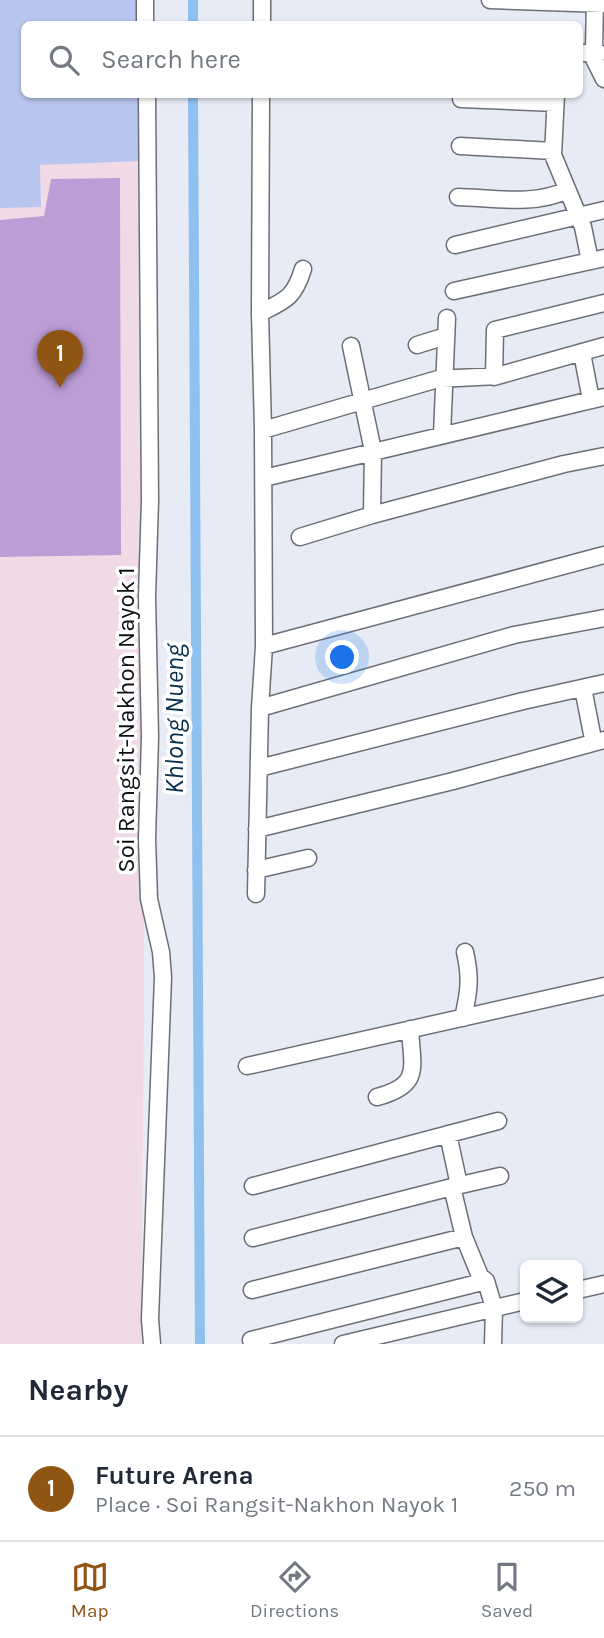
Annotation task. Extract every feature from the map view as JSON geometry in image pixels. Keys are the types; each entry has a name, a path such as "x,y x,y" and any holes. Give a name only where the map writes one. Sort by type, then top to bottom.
{"street":[{"path":"145,0 145,21"},
{"path":"262,0 262,21"},
{"path":"490,0 598,3 592,53 604,79"},
{"name":"Soi Rangsit-Nakhon Nayok 1","path":"147,98 150,500 146,597 150,737 147,839 149,899 161,953 163,976 150,1319 152,1344"},
{"path":"256,894 264,646 260,313 261,98"},
{"path":"454,291 597,259 554,161 556,99 461,99"},
{"path":"460,146 553,151"},
{"path":"458,197 540,199 568,190"},
{"path":"455,245 604,210"},
{"path":"260,313 290,297 297,289 303,269"},
{"path":"494,377 495,330 604,303"},
{"path":"442,435 447,318"},
{"path":"416,345 446,336"},
{"path":"351,346 373,451 372,515"},
{"path":"263,430 446,378 494,377 604,346"},
{"path":"264,478 598,398 582,353"},
{"path":"300,537 372,515 604,456"},
{"path":"264,646 604,555"},
{"path":"260,708 514,635 604,618"},
{"path":"259,768 604,683"},
{"path":"257,829 453,780 598,737 583,688"},
{"path":"256,870 308,859"},
{"path":"463,1018 470,987 465,952"},
{"path":"247,1066 604,986"},
{"path":"377,1097 394,1093 409,1081 412,1070 410,1029"},
{"path":"253,1185 498,1121"},
{"path":"448,1134 464,1237 491,1309 493,1344"},
{"path":"253,1238 500,1176"},
{"path":"252,1290 464,1237"},
{"path":"251,1340 481,1280"},
{"path":"583,1289 604,1284"},
{"path":"343,1344 520,1302"},
{"path":"486,1344 491,1309"}],"shaded area":[{"path":"0,0 21,21 21,98 140,98 144,991 141,1344 0,1344"},
{"path":"0,0 139,0 140,21 21,21 21,98 140,98 140,161 40,165 41,207 0,208"}],"building":[{"path":"120,178 121,555 0,557 0,220 44,216 51,179"}],"waterway":[{"name":"Khlong Nueng","path":"193,0 193,21"},
{"name":"Khlong Nueng","path":"193,98 200,1344"}],"place":[{"name":"Future Arena","path":"60,388"}]}
